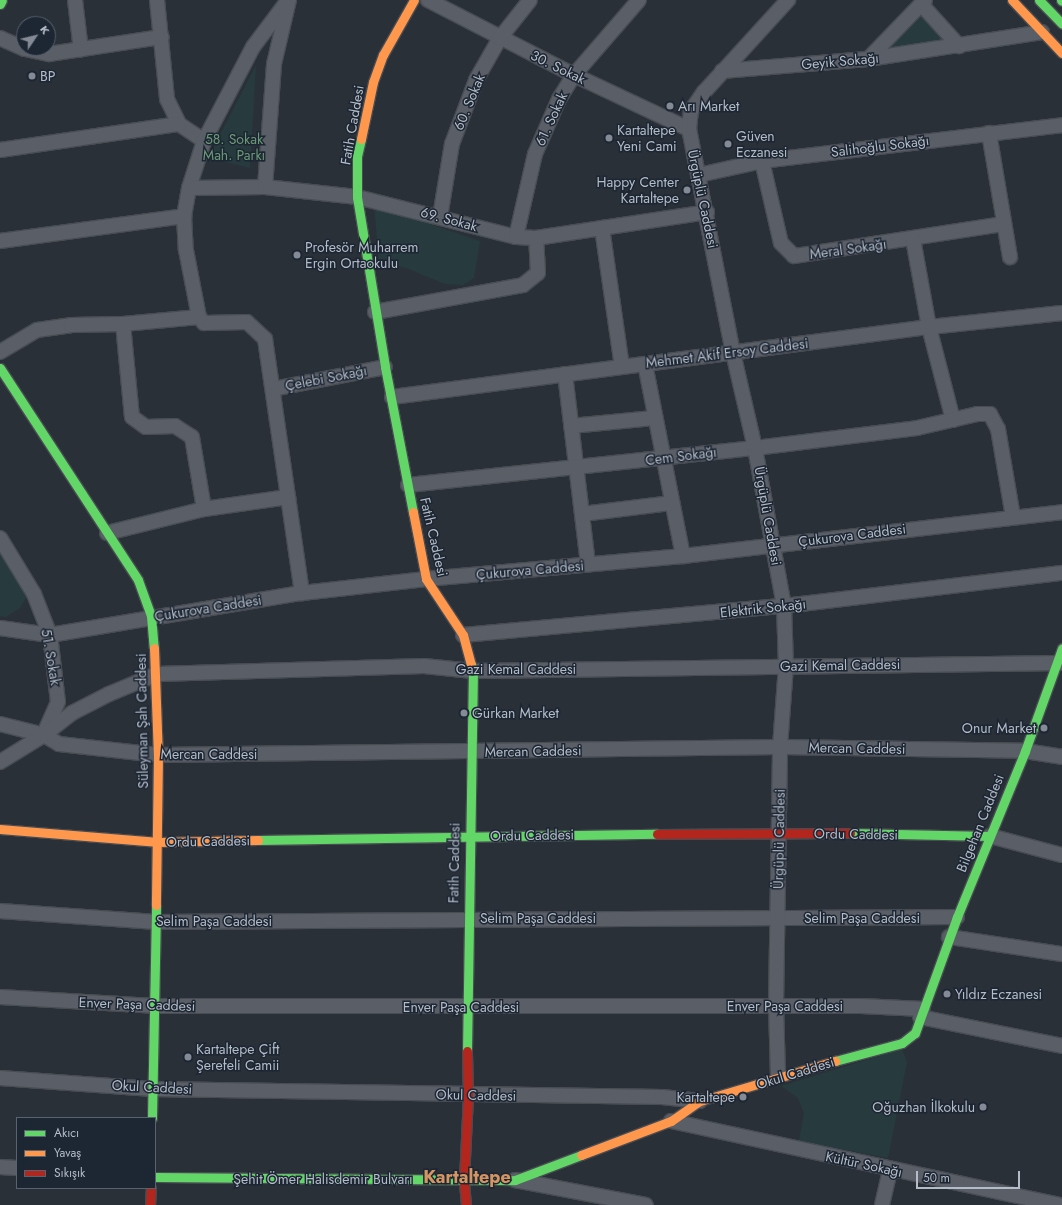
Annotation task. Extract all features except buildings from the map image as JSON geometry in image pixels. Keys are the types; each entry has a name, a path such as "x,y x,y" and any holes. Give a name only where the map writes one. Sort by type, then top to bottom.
{"street":[{"path":"0,4 2,0"},
{"path":"75,0 82,50"},
{"path":"157,0 162,37 167,99 179,124 204,141"},
{"path":"0,352 37,330 71,325 123,324 199,317 186,250 184,216 189,188 204,141 253,47 289,0"},
{"path":"265,187 274,64 289,0"},
{"name":"Fatih Caddesi","path":"414,0 383,56 373,82 357,157 357,197 375,312 426,579 463,635 473,671 469,752 470,836 466,1008 468,1096 464,1180 466,1205"},
{"name":"30. Sokak","path":"428,0 574,75 689,129"},
{"name":"60. Sokak","path":"440,217 452,144 476,80 500,38 530,0"},
{"name":"61. Sokak","path":"516,237 535,154 559,99 574,75 639,0"},
{"name":"Ürgüplü Caddesi","path":"778,1076 776,1006 780,832 780,747 786,666 784,606 755,448 733,354 707,212 689,129 691,111 722,71 788,0"},
{"path":"1012,0 1062,53"},
{"path":"1039,0 1062,24"},
{"path":"868,59 923,2 959,46"},
{"name":"Geyik Sokağı","path":"722,71 868,59 1042,32"},
{"path":"0,38 25,49 50,54 162,37"},
{"path":"0,150 179,124"},
{"name":"Salihoğlu Sokağı","path":"699,175 762,161 1062,124"},
{"path":"989,133 1010,257"},
{"name":"Meral Sokağı","path":"762,161 780,243 794,256 1004,224"},
{"name":"69. Sokak","path":"189,188 265,187 357,197 516,237 536,238 707,212"},
{"path":"0,241 184,216"},
{"path":"602,228 622,367"},
{"path":"375,312 523,285 538,273 536,238"},
{"path":"913,239 929,326 953,420"},
{"name":"Mehmet Akif Ersoy Caddesi","path":"392,397 733,354 929,326 1062,313"},
{"name":"Çelebi Sokağı","path":"199,317 204,323 247,322 266,339 273,389 385,367"},
{"path":"123,324 132,417 146,427 175,426 192,437 204,509"},
{"path":"645,364 654,418 683,556"},
{"name":"Süleyman Şah Caddesi","path":"0,368 138,580 151,616 157,674 158,755 158,842 152,1117"},
{"path":"565,374 588,565"},
{"path":"273,389 302,593"},
{"name":"Cem Sokağı","path":"408,485 755,448 917,428 990,414 998,429 1013,517"},
{"path":"571,426 654,418"},
{"path":"107,533 204,509 288,497"},
{"path":"582,514 672,503"},
{"name":"Çukurova Caddesi","path":"0,628 50,635 151,616 302,593 426,579 683,556 773,544 1062,512"},
{"name":"51. Sokak","path":"0,538 34,594 50,635 58,702 44,735"},
{"name":"Elektrik Sokağı","path":"463,635 784,606 1062,573"},
{"name":"Bilgehan Caddesi","path":"921,1013 956,917 1025,751 1059,663 1062,648"},
{"name":"Gazi Kemal Caddesi","path":"0,762 44,735 78,710 109,694 157,674 424,666 473,671 1059,663"},
{"name":"Mercan Caddesi","path":"0,724 44,735 59,744 158,755 780,747 1025,751 1062,757"},
{"name":"Ordu Caddesi","path":"0,829 158,842 780,832 990,836 1062,855"},
{"name":"Selim Paşa Caddesi","path":"0,911 156,922 956,917"},
{"path":"949,937 1062,954"},
{"name":"Enver Paşa Caddesi","path":"0,997 154,1006 466,1008 776,1006 921,1013 1062,1046"},
{"name":"Okul Caddesi","path":"0,1078 153,1089 468,1096 662,1097 700,1101 778,1076 902,1043 915,1033 921,1013"},
{"path":"516,1180 671,1121 700,1101"},
{"name":"Kültür Sokağı","path":"671,1121 890,1170 1058,1205"},
{"path":"0,1167 16,1168"},
{"path":"882,1205 890,1170"},
{"name":"Şehit Ömer Halisdemir Bulvarı","path":"156,1177 516,1180"},
{"path":"516,1180 646,1205"},
{"path":"150,1205 151,1189"}],"green space":[{"path":"922,12 950,43 882,52"},
{"name":"58. Sokak Mah. Parkı","path":"256,65 250,168 208,158"},
{"path":"374,205 480,241 474,278 463,285 445,284 406,268 379,261"},
{"path":"0,550 28,595 20,608 6,617 0,616"},
{"path":"902,1049 907,1062 888,1158 799,1141 804,1113 798,1098 781,1086"}],"traffic: fast":[{"path":"0,4 2,0"},
{"path":"1039,0 1062,24"},
{"path":"361,139 357,157 357,197 385,367 413,512"},
{"path":"0,368 138,580 151,616 154,648"},
{"path":"835,1061 902,1043 915,1033 957,917 1025,751 1062,648"},
{"path":"467,1051 473,671 471,664"},
{"path":"850,833 990,836"},
{"path":"258,840 657,834"},
{"path":"152,1117 156,905"},
{"path":"156,1177 515,1180 581,1155"}],"traffic: slow":[{"path":"361,139 373,82 383,55 414,0"},
{"path":"1012,0 1062,53"},
{"path":"413,512 426,579 463,635 471,664"},
{"path":"154,648 158,755 156,905"},
{"path":"0,829 158,842 258,840"},
{"path":"581,1155 671,1121 700,1101 835,1061"}],"traffic: jam":[{"path":"657,834 850,833"},
{"path":"466,1205 464,1180 468,1096 467,1051"},
{"path":"150,1205 151,1189"}],"place":[{"name":"BP","path":"32,76"},
{"name":"Arı Market","path":"670,106"},
{"name":"Kartaltepe Yeni Cami","path":"609,138"},
{"name":"Güven Eczanesi","path":"728,144"},
{"name":"Happy Center Kartaltepe","path":"687,190"},
{"name":"Profesör Muharrem Ergin Ortaokulu","path":"297,255"},
{"name":"Gürkan Market","path":"464,713"},
{"name":"Onur Market","path":"1044,728"},
{"name":"Yıldız Eczanesi","path":"947,994"},
{"name":"Kartaltepe Çift Şerefeli Camii","path":"188,1057"},
{"name":"Kartaltepe","path":"743,1097"},
{"name":"Oğuzhan İlkokulu","path":"983,1107"}],"district":[{"name":"Kartaltepe","path":"467,1177"}]}
